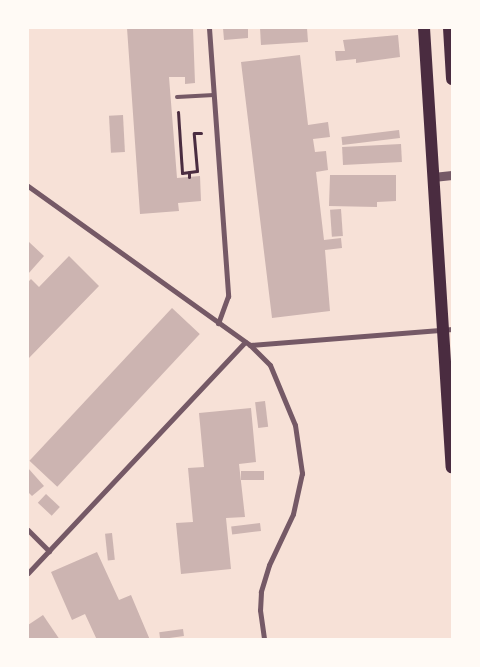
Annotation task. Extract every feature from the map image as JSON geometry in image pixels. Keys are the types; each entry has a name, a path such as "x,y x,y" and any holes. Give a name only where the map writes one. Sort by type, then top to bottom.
{"main road":[{"path":"424,28 433,177 448,330 452,467"},
{"path":"449,28 452,79"}],"street":[{"path":"209,28 228,296 218,323"},
{"path":"433,177 452,175"},
{"path":"28,186 248,343 270,365 295,425 302,473 293,514 270,565 261,592 260,610 264,640"},
{"path":"28,573 248,343 448,330"},
{"path":"28,530 49,551"}],"lane":[{"path":"177,97 214,95"}],"path":[{"path":"177,97 182,173 197,171 195,148"},
{"path":"189,172 189,177"}],"building":[{"path":"127,28 193,28 195,83 185,84 185,77 169,77 177,178 200,176 201,201 178,203 179,211 140,214"},
{"path":"223,28 248,28 248,38 224,40"},
{"path":"260,28 307,28 308,42 261,45"},
{"path":"398,35 400,57 356,63 356,59 336,61 335,51 345,51 343,40"},
{"path":"300,55 308,125 328,122 330,137 313,139 315,152 326,151 328,170 316,172 324,240 341,238 342,248 325,250 330,311 272,318 241,62"},
{"path":"123,115 125,152 111,153 109,116"},
{"path":"399,130 400,138 342,145 341,137"},
{"path":"401,144 402,162 343,165 342,147"},
{"path":"330,175 396,175 396,201 377,202 377,207 329,206"},
{"path":"341,209 343,236 332,237 330,210"},
{"path":"28,243 44,256 28,274"},
{"path":"69,256 99,286 28,359 28,282 31,279 39,287"},
{"path":"172,308 200,334 57,487 29,461"},
{"path":"265,401 268,427 258,428 255,402"},
{"path":"251,408 256,462 239,464 245,517 226,518 231,569 181,574 176,523 193,522 188,468 204,467 199,413"},
{"path":"28,468 44,486 32,496 28,492"},
{"path":"241,471 264,471 264,480 241,480"},
{"path":"46,494 60,507 52,516 38,503"},
{"path":"260,523 261,531 232,534 231,527"},
{"path":"112,533 115,560 108,561 105,534"},
{"path":"97,552 119,600 131,595 150,640 97,640 85,614 72,620 51,572"},
{"path":"43,615 60,640 28,640 28,625"},
{"path":"183,629 184,636 160,639 159,632"}]}
